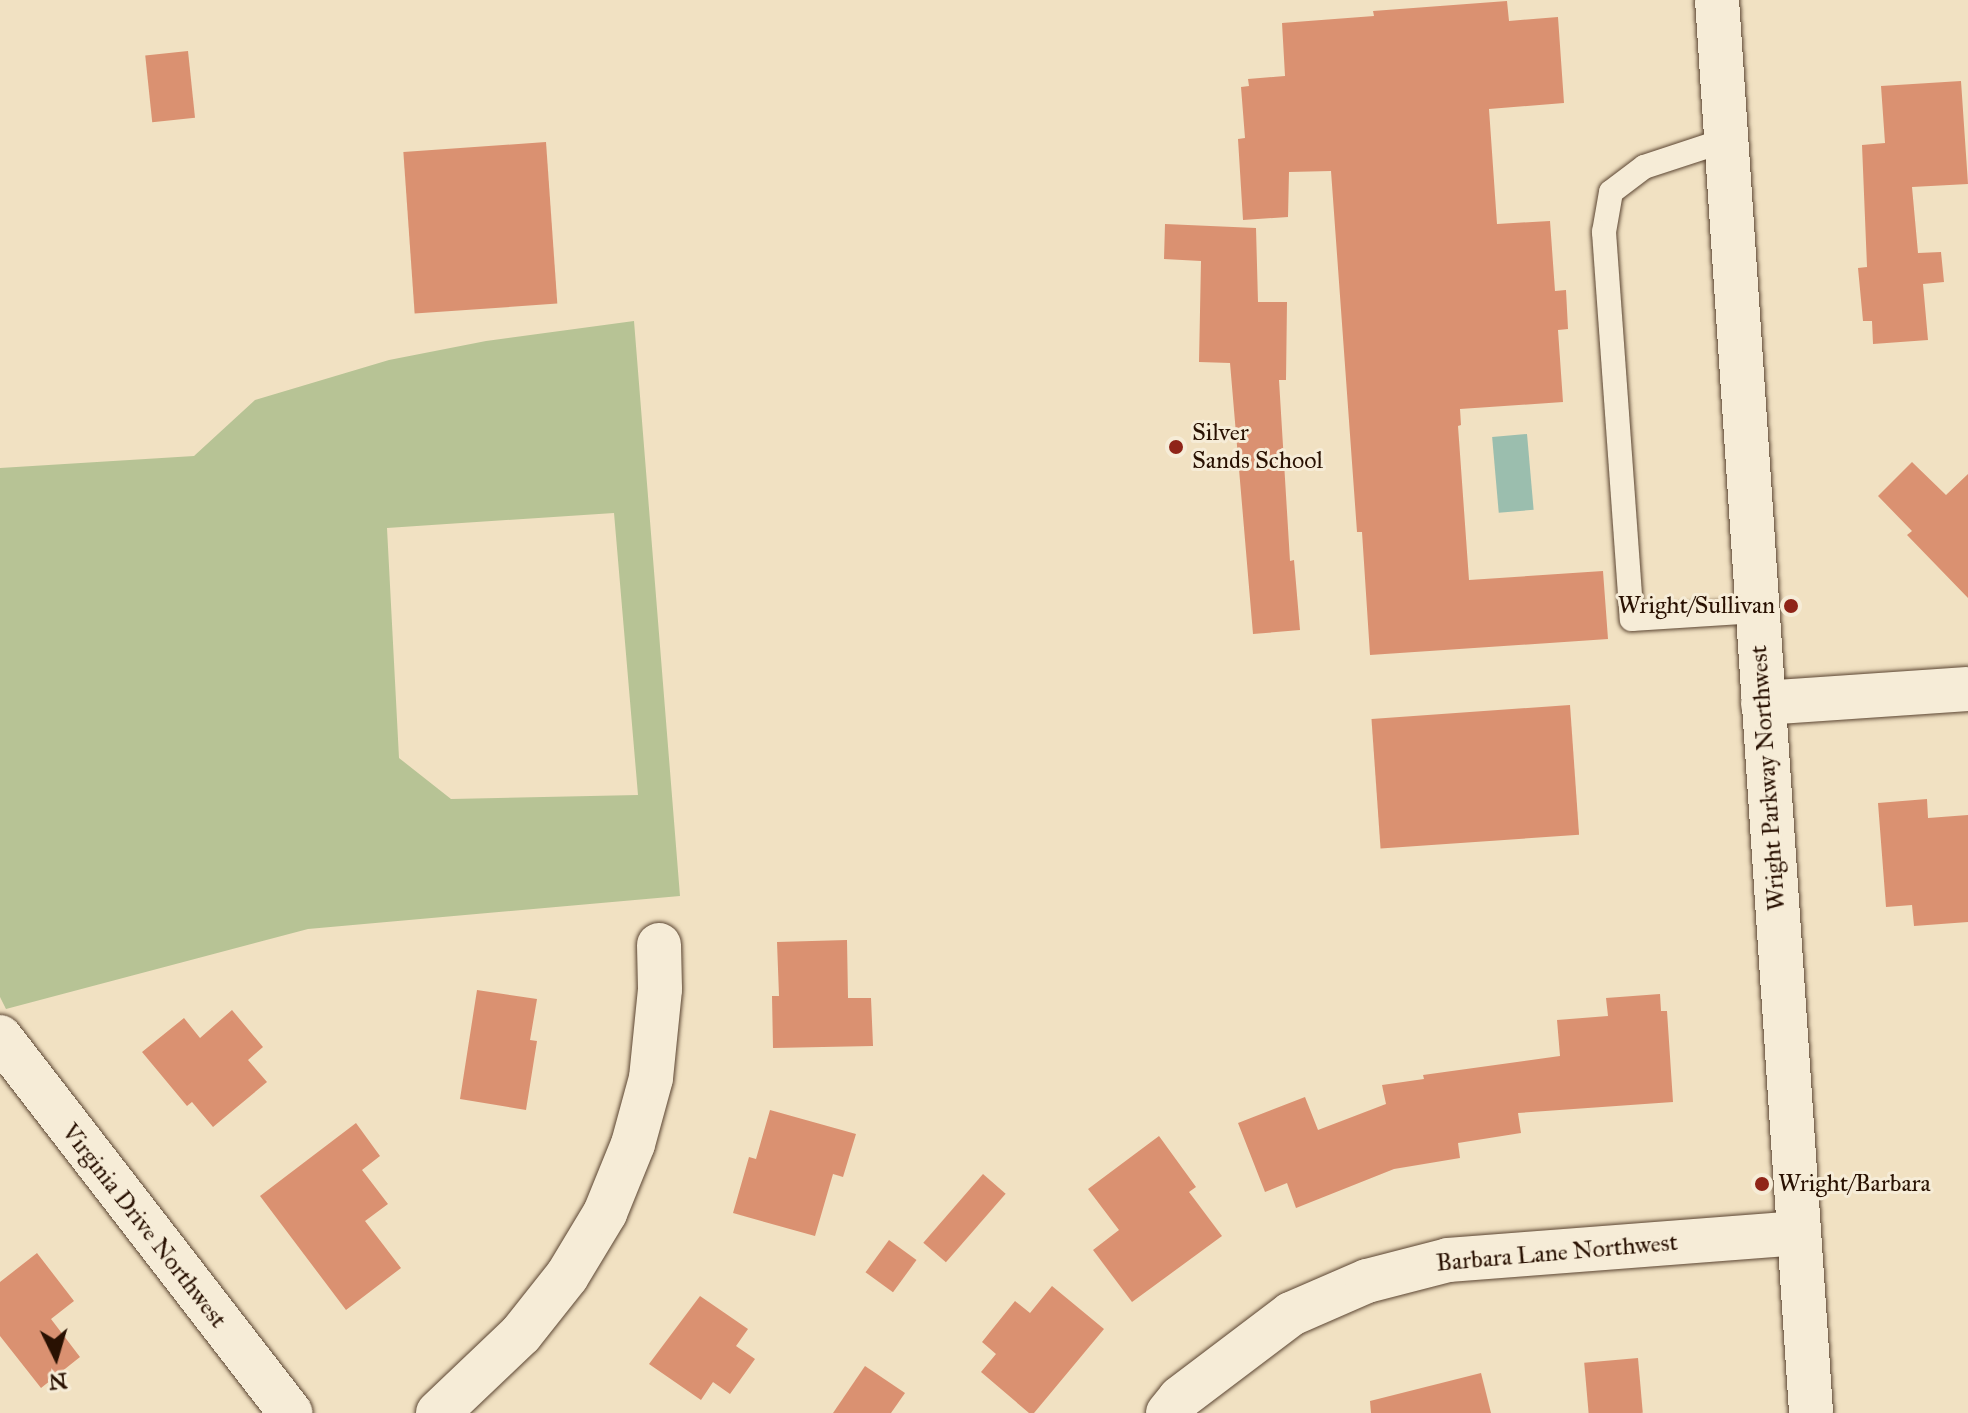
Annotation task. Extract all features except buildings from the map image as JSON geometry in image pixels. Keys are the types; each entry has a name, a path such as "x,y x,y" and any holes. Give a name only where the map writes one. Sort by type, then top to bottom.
{"street":[{"name":"Wright Parkway Northwest","path":"1717,0 1811,1413"},
{"path":"1763,703 1968,689"},
{"path":"438,1413 521,1334 567,1276 605,1213 633,1144 651,1078 660,989 659,945"},
{"name":"Virginia Drive Northwest","path":"0,1037 291,1413"},
{"name":"Barbara Lane Northwest","path":"1168,1413 1180,1398 1291,1314 1367,1281 1448,1260 1799,1233"}],"lane":[{"path":"1726,140 1644,167 1611,192 1604,232 1632,619 1757,611"}],"shaded area":[{"path":"634,321 680,896 308,929 6,1009 0,997 0,468 194,456 255,400 389,360 486,341","holes":["614,513 638,795 451,799 399,758 387,528"]},
{"path":"1527,434 1534,510 1499,513 1492,437"}],"place":[{"name":"Silver Sands School","path":"1176,447"},
{"name":"Wright/Sullivan","path":"1791,606"},
{"name":"Wright/Barbara","path":"1762,1184"}]}
